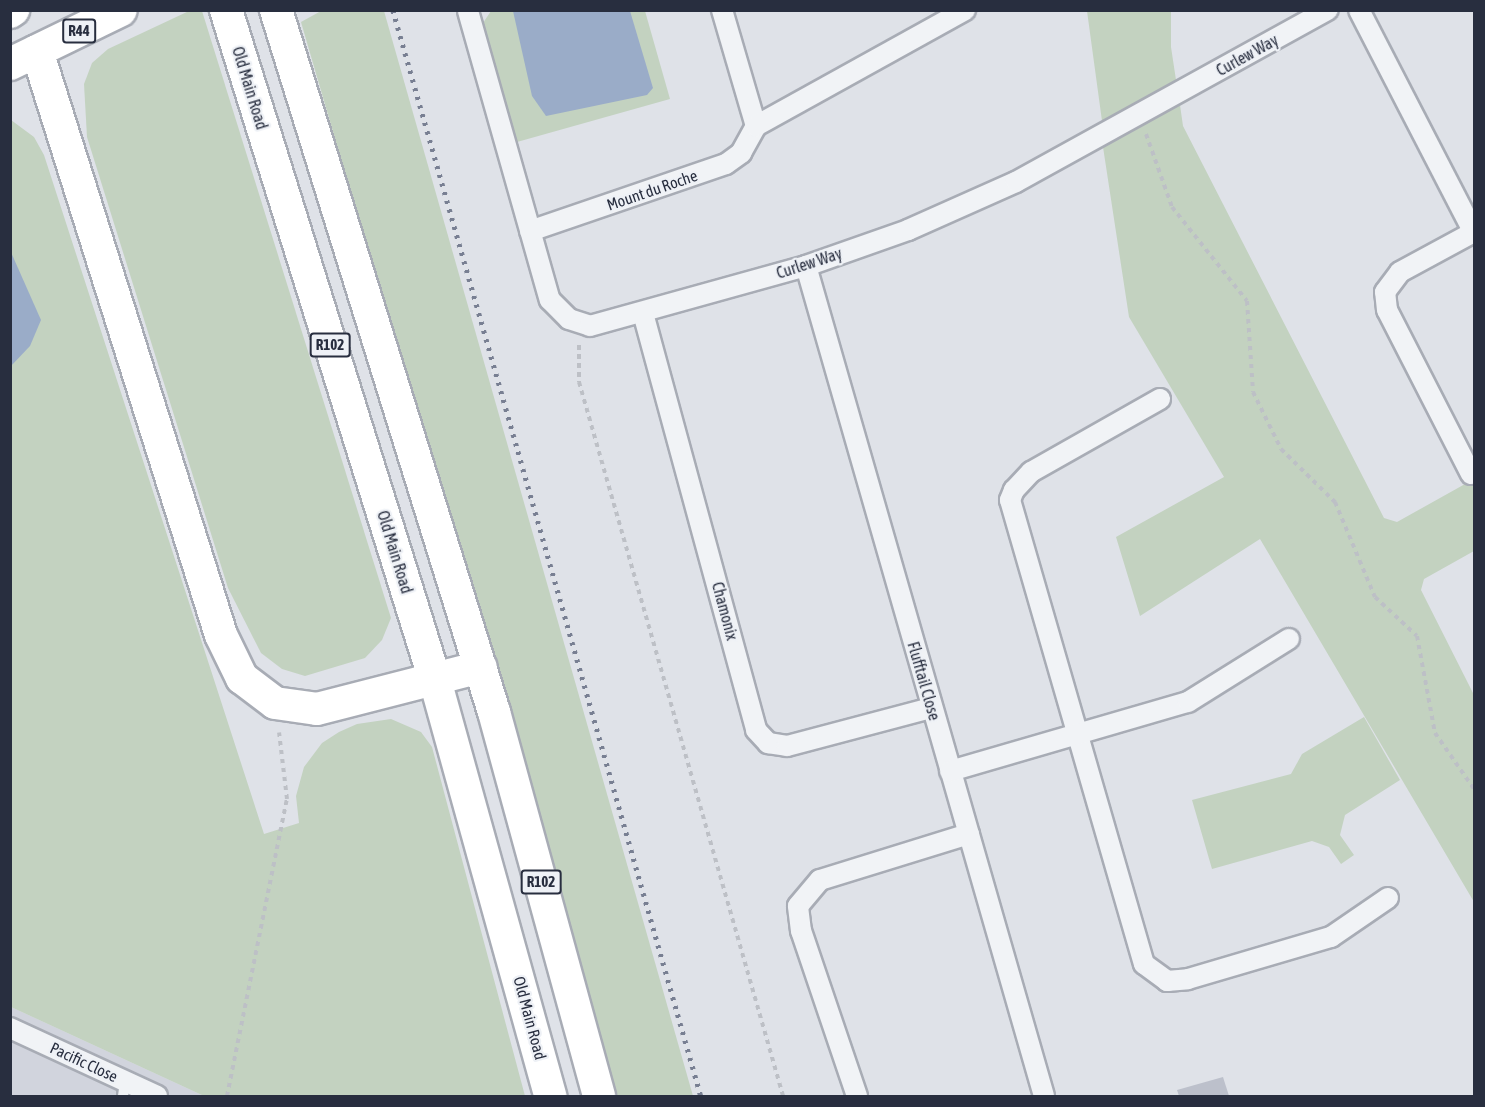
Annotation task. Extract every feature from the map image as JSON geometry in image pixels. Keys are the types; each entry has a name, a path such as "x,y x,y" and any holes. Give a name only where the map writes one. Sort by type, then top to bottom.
{"main road":[{"name":"R44","path":"24,57 121,10"},
{"name":"Old Main Road","path":"226,10 435,680 550,1096"},
{"name":"R102","path":"276,10 481,667 599,1096"},
{"path":"24,57 221,635 242,678 275,703 317,709 481,667"}],"street":[{"path":"722,10 756,126 965,10"},
{"name":"Curlew Way","path":"579,323 590,326 643,313 806,266 958,209 1016,182 1138,114 1304,16 1328,10"},
{"path":"1359,10 1474,232 1400,272 1385,292 1388,310 1471,474"},
{"path":"468,11 550,300 559,312 579,323"},
{"name":"Mount du Roche","path":"530,231 726,164 741,153 756,126"},
{"name":"Flufftail Close","path":"806,266 1044,1096"},
{"name":"Chamonix","path":"643,313 756,730 768,743 787,746 931,708"},
{"path":"1160,399 1031,472 1014,490 1010,500 1144,964 1158,978 1188,979 1316,943 1342,931 1388,898"},
{"path":"950,771 1188,702 1289,639"},
{"path":"857,1096 801,932 798,906 820,880 969,834"},
{"name":"Pacific Close","path":"10,1028 124,1089 157,1096"}],"path":[{"path":"1138,114 1172,207 1247,301 1253,392 1281,449 1335,502 1376,597 1417,636 1434,733 1474,789"},
{"path":"579,323 579,382 783,1096"},
{"path":"227,1096 287,799 275,703"}],"shaded area":[{"path":"11,1007 204,1096 11,1096"}],"green space":[{"path":"189,11 202,11 391,618 382,640 365,658 305,676 282,669 261,653 228,588 87,137 84,84 92,63 108,49"},
{"path":"321,11 384,11 693,1096 614,1096 301,22"},
{"path":"491,11 645,11 670,99 517,142 483,23"},
{"path":"1087,11 1171,11 1171,47 1176,80 1102,121"},
{"path":"1180,105 1183,126 1384,518 1397,522 1474,479 1474,551 1424,579 1421,590 1474,695 1474,902 1260,539 1140,616 1116,537 1224,477 1129,317 1103,147"},
{"path":"11,120 34,137 44,155 264,834 299,823 296,796 304,767 322,743 357,724 391,719 421,732 432,747 525,1096 204,1096 11,1007"},
{"path":"1364,717 1400,780 1345,815 1340,835 1354,855 1341,864 1329,847 1312,841 1212,869 1192,800 1291,774 1302,754"}],"water":[{"path":"513,11 630,11 653,88 647,95 546,116 532,96"},
{"path":"10,250 41,320 30,346 11,366"}],"building":[{"path":"1223,1077 1229,1096 1179,1096 1177,1090"}],"railway":[{"path":"393,10 701,1096"}]}
